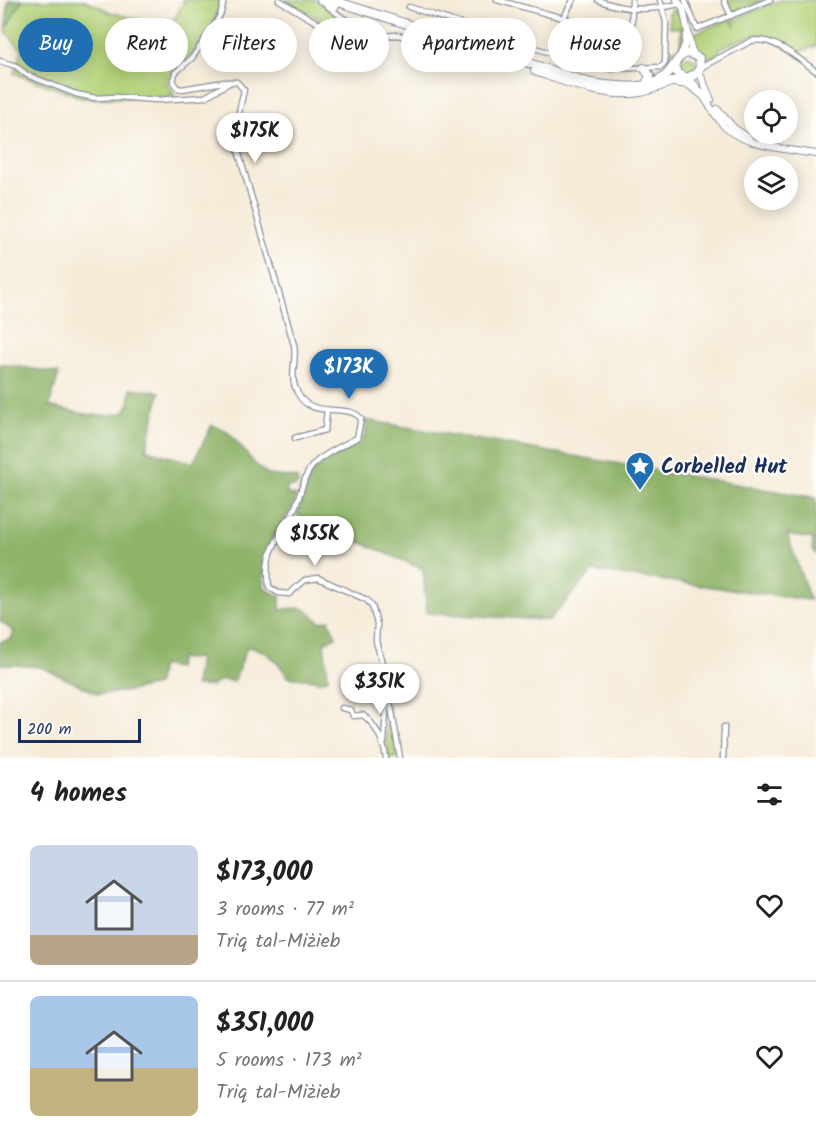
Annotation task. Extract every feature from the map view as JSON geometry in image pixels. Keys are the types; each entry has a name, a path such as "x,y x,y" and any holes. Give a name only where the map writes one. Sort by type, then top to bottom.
{"highway":[{"path":"325,0 574,79 610,86 634,87 646,84 665,76 680,56 689,53 697,56 700,69 672,82 635,92 590,88 536,71"},
{"path":"325,0 401,27"},
{"path":"675,64 677,73 686,77"},
{"path":"644,68 650,76 646,84"},
{"path":"672,82 689,84 702,94"}],"main road":[{"path":"680,1 686,39 680,56"},
{"path":"680,1 697,56"},
{"path":"700,69 709,96 719,112 734,128 744,134"},
{"path":"686,77 702,94 726,129 744,139"},
{"path":"764,144 816,154"}],"street":[{"path":"224,0 221,13 211,32 192,58 175,73 173,78 175,85 182,89 237,82 244,90 239,112 237,147 294,345 295,388 308,405 358,414 362,419 357,438 315,463 305,479 296,507 272,546 267,569 269,587 278,593 289,594 305,580 318,578 367,600 372,606 376,615 376,641 386,678 400,758"},
{"path":"279,0 310,18"},
{"path":"325,0 343,18"},
{"path":"342,0 358,10"},
{"path":"524,8 526,0"},
{"path":"564,18 573,0"},
{"path":"598,0 614,7 633,10 663,8 680,1 697,29 763,1 771,0"},
{"path":"632,0 633,18"},
{"path":"644,68 664,66 666,22 660,0"},
{"path":"724,0 730,16"},
{"path":"501,1 559,18"},
{"path":"409,8 548,52"},
{"path":"700,69 752,41 760,40 779,47 816,71"},
{"path":"697,56 707,60 720,57"},
{"path":"0,61 16,66 27,75 76,94 95,98 157,100 206,97 231,82"},
{"path":"295,438 325,430 327,410"},
{"path":"386,758 383,731 388,693"},
{"path":"342,708 351,710 353,716 364,715 384,744"},
{"path":"723,758 724,727"}],"green space":[{"path":"8,0 22,0 6,28"},
{"path":"22,0 85,0 112,13 133,18 105,18 105,72 174,72 166,82 175,97 82,98 14,73 18,62 18,72 93,72 93,18 18,18 18,45 6,28"},
{"path":"182,0 220,0 215,18 200,18 200,46 189,58 188,18 175,18 184,1"},
{"path":"285,0 316,0 341,18 317,18"},
{"path":"725,0 761,0 762,1 731,13"},
{"path":"781,0 816,0 816,46 795,53 761,34 720,48 718,54 712,56 706,57 698,54 693,46 690,35 731,19 735,27 733,20"},
{"path":"672,9 683,21 684,38 681,47 673,64 652,80 650,69 665,68 668,63 669,50 680,49 681,28 670,27 669,14"},
{"path":"685,57 691,57 696,65 694,71 685,73 680,68 680,62"},
{"path":"0,364 59,373 49,406 76,412 96,415 123,413 129,405 131,388 160,392 146,450 193,463 212,425 229,433 254,463 268,475 297,478 298,484 295,487 288,486 286,493 296,496 294,505 268,546 263,587 280,597 280,610 303,608 320,622 329,620 336,637 324,642 328,678 322,681 288,677 271,657 260,650 247,647 234,681 221,680 211,686 195,686 199,658 180,659 177,668 161,665 157,685 124,692 99,694 41,667 0,664 0,642 11,639 14,632 0,621"},
{"path":"365,420 816,498 816,554 812,550 813,539 787,535 810,600 593,571 549,620 427,613 423,569 297,515 312,470 341,451 357,445 366,434"},
{"path":"388,702 397,758 388,758 386,739"}],"place":[{"name":"Corbelled Hut","path":"640,492"}]}
